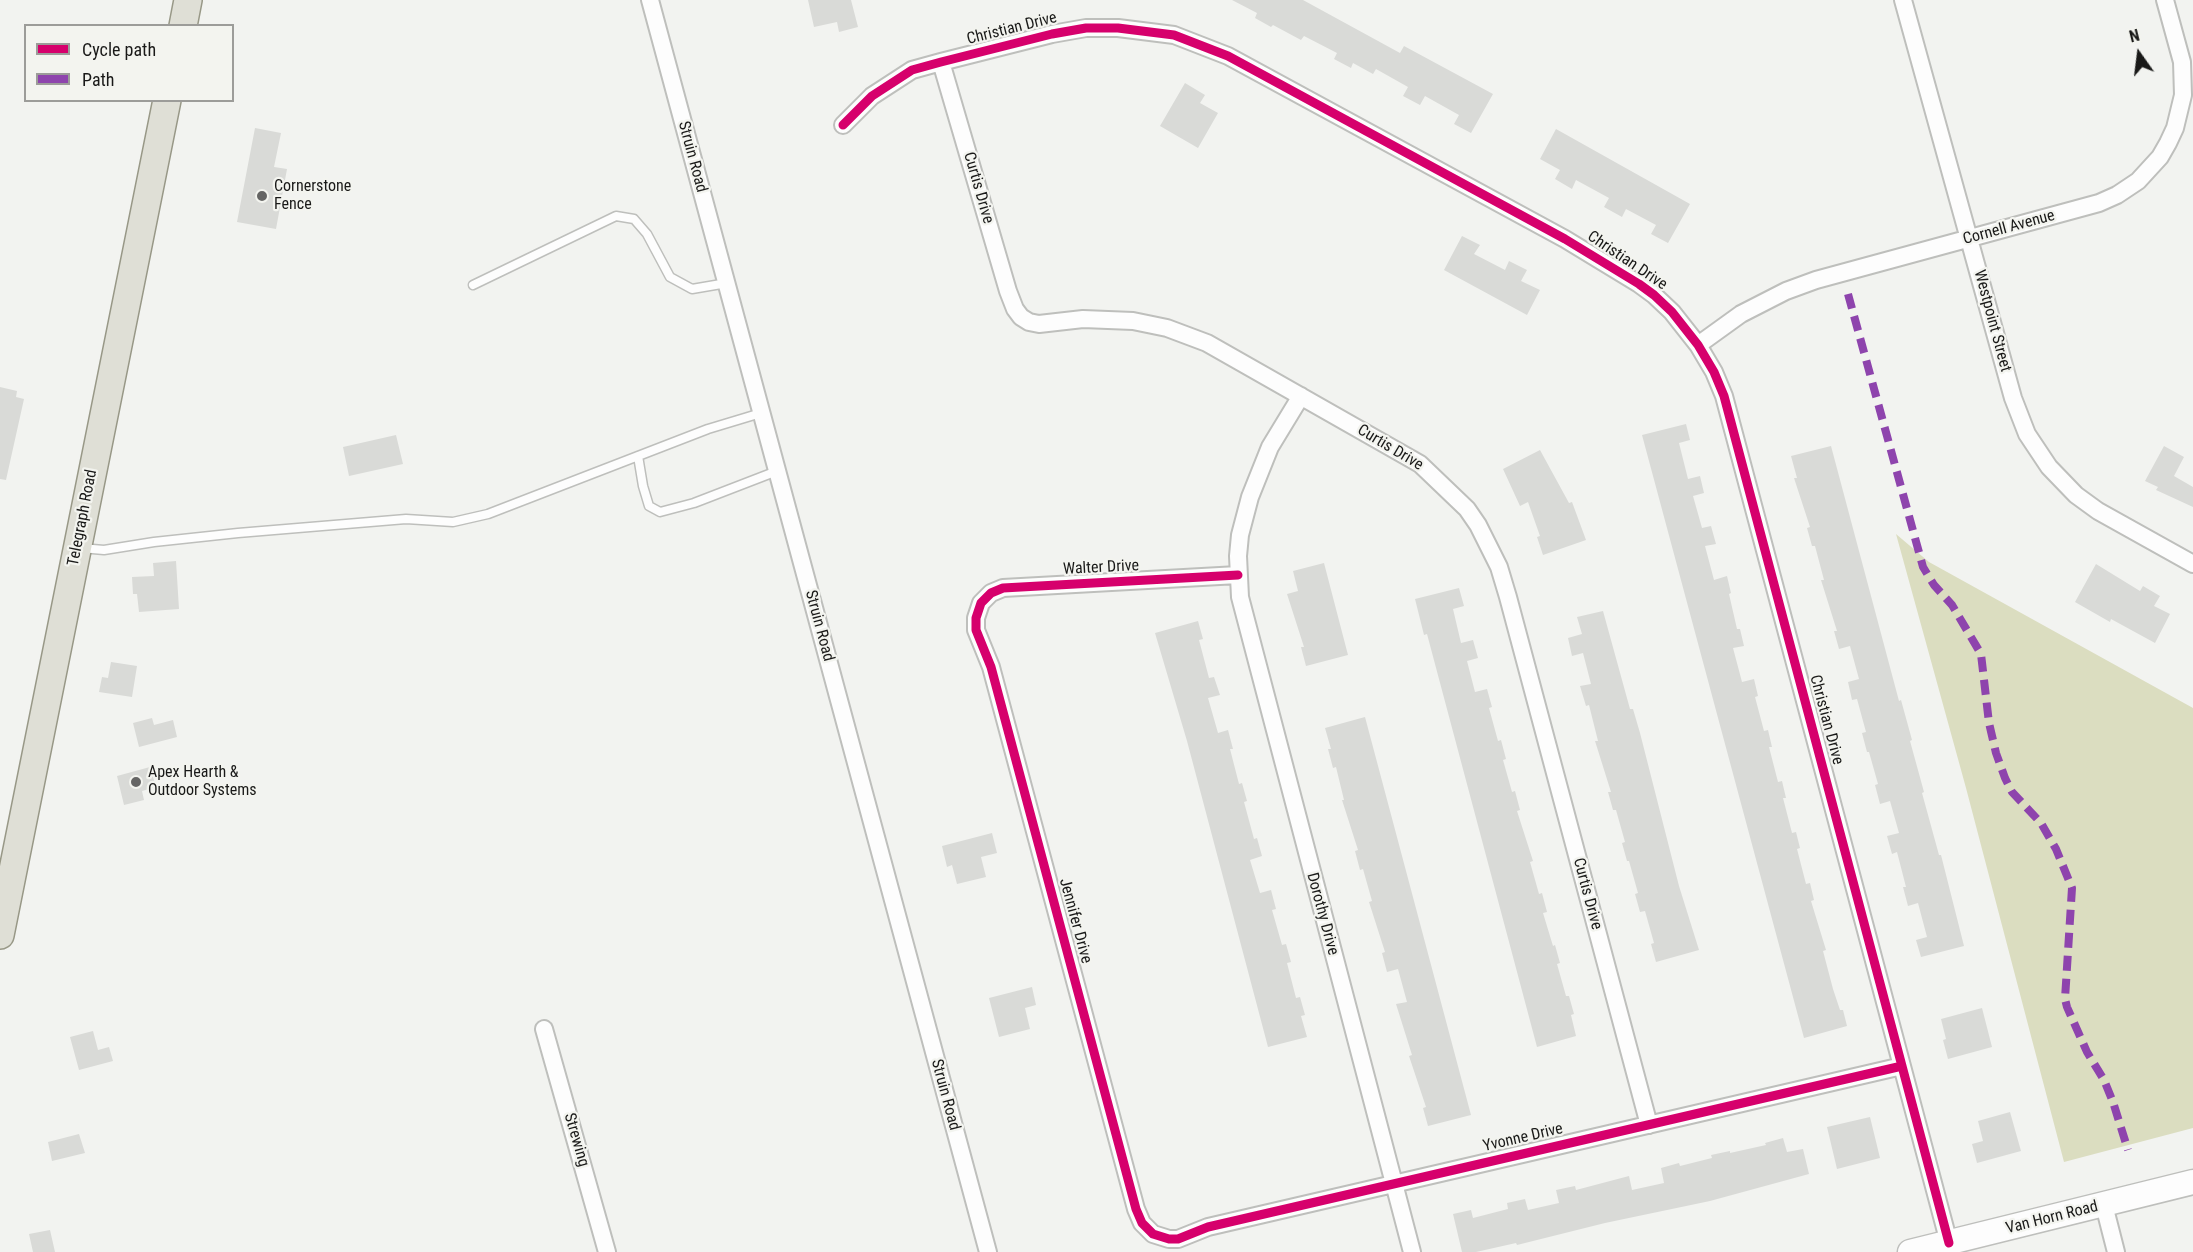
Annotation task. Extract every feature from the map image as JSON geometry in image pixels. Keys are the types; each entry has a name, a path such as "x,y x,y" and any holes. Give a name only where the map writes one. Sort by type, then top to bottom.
{"main road":[{"path":"183,24 188,0"},
{"name":"Telegraph Road","path":"0,935 168,102"},
{"name":"Van Horn Road","path":"1910,1252 2193,1182"}],"street":[{"name":"Struin Road","path":"650,0 988,1252"},
{"name":"Westpoint Street","path":"1903,0 2013,398 2023,425 2037,451 2062,482 2098,511 2193,564"},
{"name":"Cornell Avenue","path":"1698,345 1741,314 1786,291 1816,280 2108,200 2138,182 2160,158 2175,128 2182,104 2184,78 2182,62 2165,0"},
{"name":"Christian Drive","path":"843,125 872,96 912,70 941,62 1052,34 1086,28 1146,30 1174,35 1228,56 1590,253 1654,295 1672,312 1698,345 1714,372 1724,396 1949,1243"},
{"name":"Curtis Drive","path":"941,62 1008,291 1015,309 1021,316 1029,322 1039,324 1105,318 1132,321 1167,328 1207,343 1420,464 1467,510 1492,551 1508,597 1648,1125"},
{"path":"1238,575 1240,535 1250,497 1270,447 1300,396"},
{"name":"Walter Drive","path":"977,613 981,603 991,593 1003,588 1238,575"},
{"name":"Dorothy Drive","path":"1238,575 1244,618 1412,1252"},
{"name":"Jennifer Drive","path":"977,613 976,630 991,667 1136,1209 1142,1223 1153,1234"},
{"name":"Strewing","path":"544,1029 607,1252"},
{"name":"Yvonne Drive","path":"1153,1234 1168,1239 1178,1239 1208,1227 1902,1066"},
{"path":"2104,1205 2116,1252"}],"lane":[{"path":"473,285 616,216 634,219 647,234 670,277 692,289 726,283"},
{"path":"77,548 104,550 228,534 406,519 453,522 488,514 708,429 761,413"},
{"path":"638,456 643,486 650,506 660,512 694,503 777,471"}],"green space":[{"path":"1896,534 1929,562 2193,708 2193,1128 2064,1162 1966,788"}],"building":[{"path":"808,0 851,0 858,27 839,32 837,22 814,27"},
{"path":"1232,0 1303,0 1400,53 1404,46 1493,94 1471,133 1454,124 1459,115 1425,96 1420,105 1403,96 1408,87 1376,69 1373,74 1353,63 1351,68 1334,59 1337,53 1304,36 1301,40 1273,25 1271,27 1255,18 1257,13"},
{"path":"1185,83 1205,95 1200,103 1218,113 1198,148 1160,126"},
{"name":"Cornerstone Fence","path":"255,128 281,133 274,167 287,169 276,229 237,222"},
{"path":"1556,129 1690,204 1668,243 1651,234 1656,225 1626,209 1622,217 1604,207 1609,198 1576,180 1572,189 1555,179 1560,170 1540,159"},
{"path":"1462,236 1480,245 1474,254 1505,270 1509,261 1527,270 1521,281 1540,290 1527,315 1444,270"},
{"path":"0,387 17,391 16,397 24,399 6,480 0,479"},
{"path":"1686,424 1690,440 1679,443 1688,479 1700,476 1704,493 1693,496 1702,528 1711,526 1716,544 1705,546 1714,580 1727,576 1737,629 1740,629 1744,646 1733,648 1742,682 1754,679 1758,696 1755,697 1764,731 1768,730 1772,747 1769,747 1778,782 1782,781 1786,798 1783,798 1792,833 1796,832 1800,848 1797,849 1806,884 1810,883 1814,900 1811,901 1826,950 1823,951 1833,989 1840,1010 1843,1010 1847,1026 1804,1038 1642,435"},
{"path":"396,435 403,464 349,476 343,447"},
{"path":"1831,446 1899,701 1901,700 1912,740 1910,741 1924,792 1922,793 1939,855 1941,855 1964,946 1921,957 1916,940 1927,937 1918,903 1908,906 1903,887 1906,887 1897,852 1892,854 1887,836 1899,833 1890,801 1880,804 1875,785 1878,784 1862,733 1866,732 1857,699 1852,700 1848,682 1859,679 1850,646 1839,649 1834,631 1837,631 1821,580 1824,580 1815,546 1812,546 1807,528 1810,527 1794,478 1797,478 1791,456"},
{"path":"2164,446 2184,457 2174,476 2193,487 2193,507 2156,490 2158,487 2145,481"},
{"path":"1540,450 1569,503 1572,502 1586,540 1543,555 1537,537 1540,536 1528,502 1520,506 1503,469"},
{"path":"176,561 179,609 139,612 137,594 133,594 132,577 154,576 153,563"},
{"path":"1324,563 1348,655 1306,666 1301,647 1304,647 1287,594 1298,591 1293,571"},
{"path":"2096,564 2140,591 2143,586 2160,596 2154,606 2170,614 2155,643 2111,619 2110,622 2075,602"},
{"path":"1459,588 1464,606 1453,609 1461,643 1473,640 1478,658 1467,661 1475,692 1487,689 1492,707 1489,708 1498,741 1501,740 1506,759 1503,760 1512,792 1515,791 1520,810 1517,811 1533,861 1530,862 1547,912 1543,913 1560,963 1557,964 1566,996 1569,996 1574,1014 1571,1015 1576,1036 1537,1047 1427,634 1424,635 1415,599"},
{"path":"1603,611 1630,709 1633,709 1640,733 1679,886 1699,950 1656,962 1651,944 1654,943 1645,911 1640,912 1635,894 1638,893 1622,843 1625,842 1608,792 1611,792 1595,741 1598,741 1589,705 1586,706 1580,686 1591,684 1583,653 1572,656 1568,638 1582,634 1577,617"},
{"path":"1198,621 1203,639 1199,640 1209,678 1214,677 1220,695 1208,698 1218,733 1228,730 1233,749 1230,749 1239,784 1242,783 1247,801 1244,802 1254,839 1257,838 1262,856 1250,860 1260,893 1271,890 1276,909 1272,910 1282,945 1286,944 1291,962 1287,963 1296,998 1300,997 1305,1015 1301,1016 1307,1037 1268,1047 1187,741 1155,633"},
{"path":"111,662 137,666 132,697 99,692 102,677 108,678"},
{"path":"1365,717 1471,1115 1428,1126 1423,1108 1426,1107 1409,1056 1412,1055 1396,1004 1407,1002 1398,969 1387,972 1382,953 1385,952 1369,902 1372,901 1363,869 1360,870 1355,851 1358,850 1342,800 1344,800 1336,767 1333,768 1328,749 1331,749 1325,728"},
{"path":"152,718 154,725 173,720 177,737 139,747 133,723"},
{"name":"Apex Hearth & Outdoor Systems","path":"150,767 156,787 142,791 144,800 124,805 117,776"},
{"path":"992,833 997,853 981,857 986,877 957,884 952,865 947,867 942,846"},
{"path":"1032,987 1036,1005 1025,1008 1030,1029 999,1037 989,998"},
{"path":"1982,1008 1992,1047 1948,1059 1941,1019"},
{"path":"93,1031 98,1050 109,1047 113,1061 79,1070 70,1037"},
{"path":"2010,1112 2021,1151 1977,1163 1972,1144 1983,1141 1978,1121"},
{"path":"1870,1117 1880,1158 1837,1169 1827,1127"},
{"path":"79,1134 85,1153 52,1161 48,1142"},
{"path":"1783,1138 1787,1152 1803,1149 1809,1174 1710,1201 1605,1223 1517,1245 1516,1243 1476,1252 1462,1252 1453,1214 1471,1210 1473,1218 1508,1209 1507,1203 1525,1199 1528,1210 1559,1203 1556,1190 1575,1186 1576,1190 1629,1176 1632,1190 1664,1183 1661,1168 1679,1163 1680,1166 1712,1158 1711,1155 1766,1145 1765,1143"},
{"path":"50,1230 55,1252 33,1252 29,1234"}],"marked path":[{"path":"1848,294 1923,567 1934,585 1952,605 1981,654 1989,723 2005,778 2012,792 2041,823 2056,849 2072,888 2065,999 2087,1052 2104,1080 2128,1150"}],"cycle path":[{"path":"843,125 872,96 912,70 941,62 1052,34 1086,28 1118,28 1174,35 1228,56 1565,239 1639,284 1672,312 1698,345 1714,372 1724,396 1949,1243"},
{"path":"1238,575 1003,588 991,593 981,603 976,618 976,630 991,667 1136,1209 1142,1223 1153,1234 1178,1239 1208,1227 1902,1066"}],"place":[{"name":"Cornerstone Fence","path":"262,196"},
{"name":"Apex Hearth & Outdoor Systems","path":"136,782"}]}
